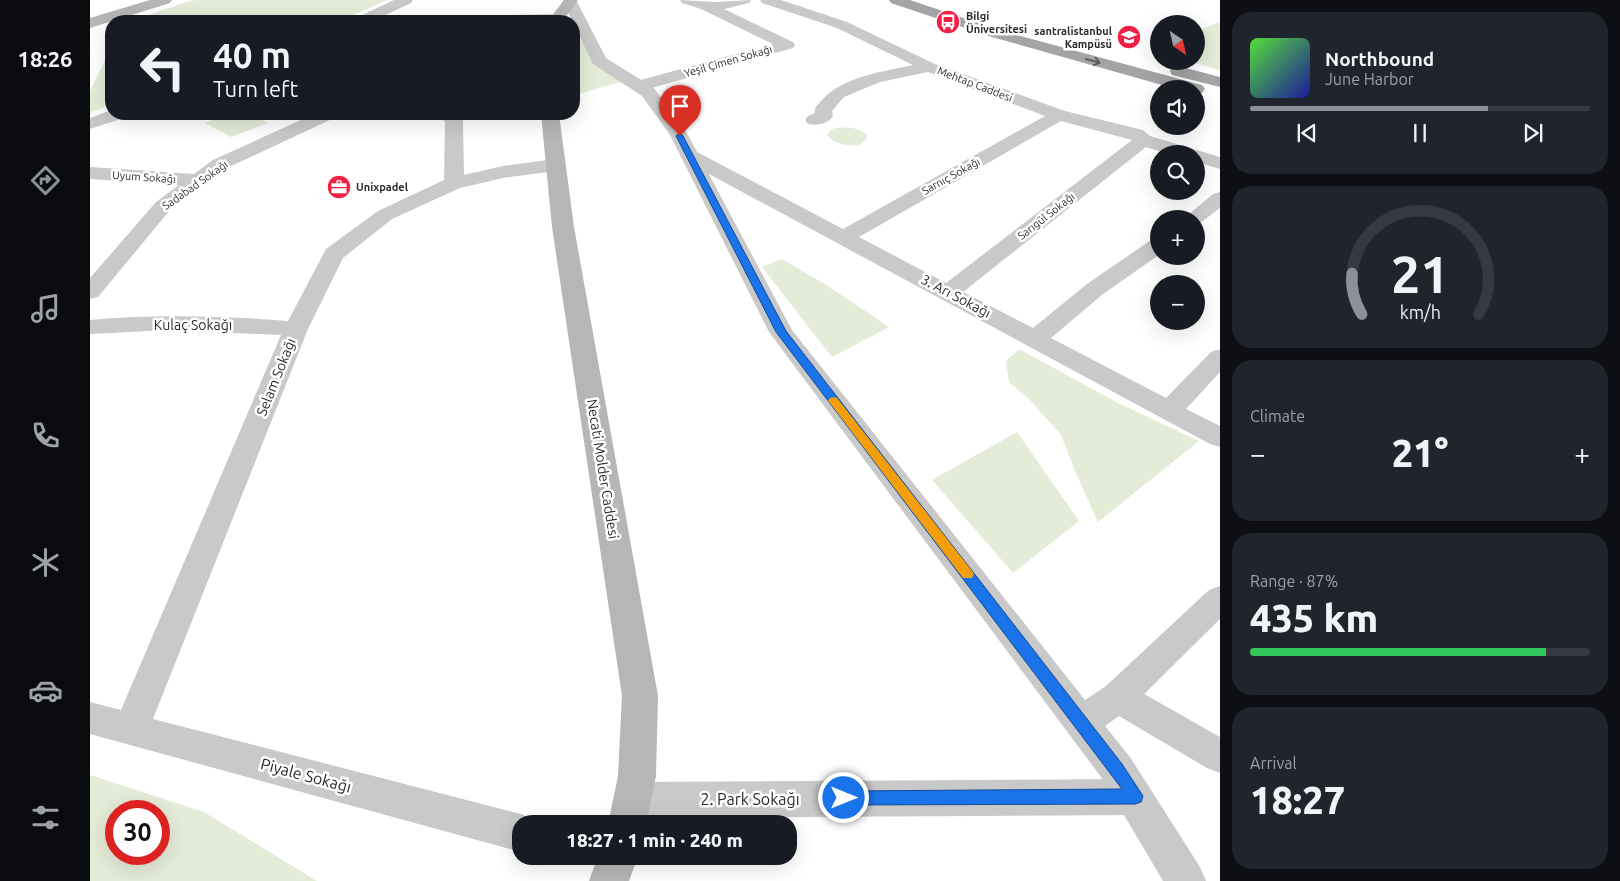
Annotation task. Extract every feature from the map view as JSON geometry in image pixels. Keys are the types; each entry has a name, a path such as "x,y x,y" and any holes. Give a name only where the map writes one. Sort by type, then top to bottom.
{"main road":[{"path":"121,15 165,0"},
{"path":"896,0 997,34 1163,80"},
{"path":"930,0 1027,31 1220,82"},
{"path":"91,25 105,20"},
{"path":"1205,91 1220,95"},
{"name":"Necati Molder Caddesi","path":"551,120 563,227 640,696 639,767 627,815"}],"street":[{"path":"374,15 406,0"},
{"path":"687,0 707,7 729,5 744,0"},
{"name":"Mehtap Caddesi","path":"766,0 842,25 929,67 1059,115 1136,134 1143,140 1159,145"},
{"name":"Yeşil Çimen Sokağı","path":"639,86 787,45 707,7"},
{"path":"524,15 563,11"},
{"path":"580,35 599,61 648,92 680,136 781,332 1117,769 1186,881"},
{"path":"814,120 824,116 823,110 838,93 877,77 929,67"},
{"name":"Sarnıç Sokağı","path":"844,237 1059,115"},
{"path":"90,124 105,119"},
{"name":"Sadabad Sokağı","path":"90,292 163,206 220,164 315,120"},
{"path":"453,120 454,183"},
{"name":"Sarıgül Sokağı","path":"949,292 1143,140"},
{"name":"3. Arı Sokağı","path":"690,156 949,292 1034,340 1220,438"},
{"path":"1205,159 1220,163"},
{"name":"Selam Sokağı","path":"131,729 296,329 334,254 385,215 454,183 504,172 556,165"},
{"name":"Uyum Sokağı","path":"90,173 198,180"},
{"path":"1205,210 1220,198"},
{"path":"1034,340 1095,289 1150,251"},
{"name":"Kulaç Sokağı","path":"90,328 111,325 183,324 252,325 296,329"},
{"path":"1169,410 1220,357"},
{"path":"1081,722 1118,697 1220,599"},
{"path":"1118,697 1220,756"},
{"name":"Piyale Sokağı","path":"90,718 512,831"},
{"name":"2. Park Sokağı","path":"797,829 1135,796"}],"green space":[{"path":"193,0 387,0 353,15 147,15"},
{"path":"1220,22 1220,70 1205,66 1205,28"},
{"path":"580,40 587,45 625,81 580,93"},
{"path":"105,60 105,107 90,113 90,91"},
{"path":"213,120 262,120 268,123 231,137 205,123"},
{"path":"835,128 852,128 860,130 867,135 861,144 849,146 830,139 827,135"},
{"path":"782,259 828,286 889,327 832,357 762,267"},
{"path":"1019,349 1118,403 1199,441 1098,522 1061,435 1029,399 1009,382 1006,361"},
{"path":"1017,432 1079,521 1013,573 932,480"},
{"path":"90,775 167,800 105,800 105,865 170,865 170,801 204,812 317,881 90,881"}],"slow traffic":[{"path":"834,401 967,574"}],"place":[{"name":"Bilgi Üniversitesi","path":"948,22"},
{"name":"santralistanbul Kampüsü","path":"1129,37"},
{"name":"Unixpadel","path":"339,187"}],"route":[{"path":"680,136 781,332 1117,769 1135,796 844,798"}]}
